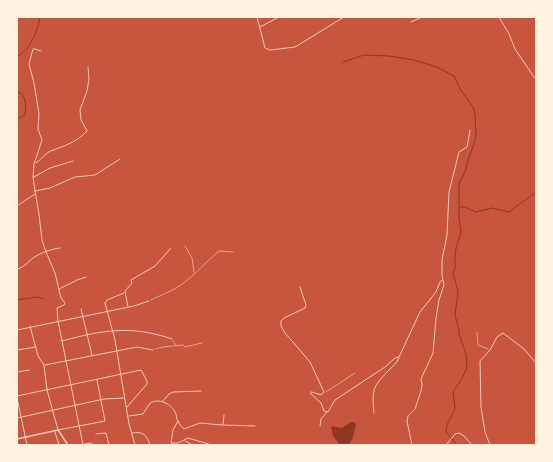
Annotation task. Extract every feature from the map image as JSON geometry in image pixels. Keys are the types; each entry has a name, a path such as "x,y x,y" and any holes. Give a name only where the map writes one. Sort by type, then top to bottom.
{"street":[{"path":"257,17 265,48 270,50 295,47 344,17"},
{"path":"260,27 279,17"},
{"path":"412,22 422,17"},
{"path":"499,17 509,34 515,49 536,80"},
{"path":"41,51 34,48 29,64 39,114 38,129 42,140 34,164 33,177 40,214 42,240 55,273 61,298 66,303 57,308 58,320 83,445"},
{"path":"34,164 42,159 48,152 62,148 78,139 87,131 81,120 80,110 87,91 89,79 88,67"},
{"path":"412,445 407,418 415,409 421,391 421,379 433,353 436,318 439,300 444,285 442,280 442,260 446,235 449,192 459,152 467,147 470,130"},
{"path":"35,191 56,186 75,177 95,175 120,159"},
{"path":"33,177 50,168 73,161"},
{"path":"17,206 35,194"},
{"path":"17,269 25,266 35,257 60,248"},
{"path":"135,445 124,398 108,311 105,303 106,300 124,293 132,283 131,280 155,266 171,248"},
{"path":"59,289 86,277"},
{"path":"374,413 372,396 373,391 384,376 398,362 420,312 432,298 442,280"},
{"path":"300,286 306,305 304,308 284,318 281,321 281,326 310,362 323,394 321,395 311,392 321,403 324,411 328,412"},
{"path":"124,293 128,307"},
{"path":"17,330 58,320 128,307 149,301"},
{"path":"81,309 84,316 92,356"},
{"path":"30,326 38,356 44,365 47,390 58,430 68,445"},
{"path":"61,341 87,334 112,330 139,331 157,334 172,339"},
{"path":"490,445 485,432 480,407 479,362 490,350 497,337 500,334 505,333 536,363"},
{"path":"17,350 36,347"},
{"path":"44,365 67,362 137,347 153,350"},
{"path":"320,426 321,419 328,412 335,400 395,358 399,357"},
{"path":"17,372 29,370"},
{"path":"17,396 141,370 147,381 146,386 127,407"},
{"path":"17,439 105,421 97,380"},
{"path":"163,402 169,394 173,392 201,391"},
{"path":"17,398 27,445"},
{"path":"17,418 101,400 124,398"},
{"path":"128,416 142,415 145,413 150,402 156,400 170,406 176,412 178,421 184,430 200,423 255,426"},
{"path":"222,425 224,415"},
{"path":"178,421 172,430 171,443 178,443 189,438 212,445"},
{"path":"55,431 59,445"},
{"path":"96,434 106,433 109,445"},
{"path":"132,433 143,433 150,445"},
{"path":"446,445 452,436 459,433 472,445"},
{"path":"184,440 193,445"},
{"path":"79,445 92,443"}],"path":[{"path":"185,246 192,258 195,273"},
{"path":"149,301 181,285 218,251 233,252"},
{"path":"477,332 478,345 490,350"},
{"path":"172,339 176,345"},
{"path":"153,350 163,346 183,345 185,347 202,343"},
{"path":"323,394 355,373"}],"shaded area":[{"path":"351,422 354,422 356,425 352,440 348,445 340,445 333,436 331,426 342,428"}],"waterway":[{"path":"17,56 26,50 33,40 38,28 40,17"},
{"path":"343,62 364,55 389,56 414,60 437,67 454,76 460,89 473,107 475,114 476,135 466,169 459,184 459,217 461,232 456,248 455,269 453,273 458,292 455,315 459,334 466,354 467,364 466,370 453,392 455,409 447,425 446,432 457,445"},
{"path":"17,91 23,95 26,108 25,115 17,119"},
{"path":"460,207 465,207 476,212 492,208 509,212 536,192"},
{"path":"17,300 38,297 43,299"}]}
